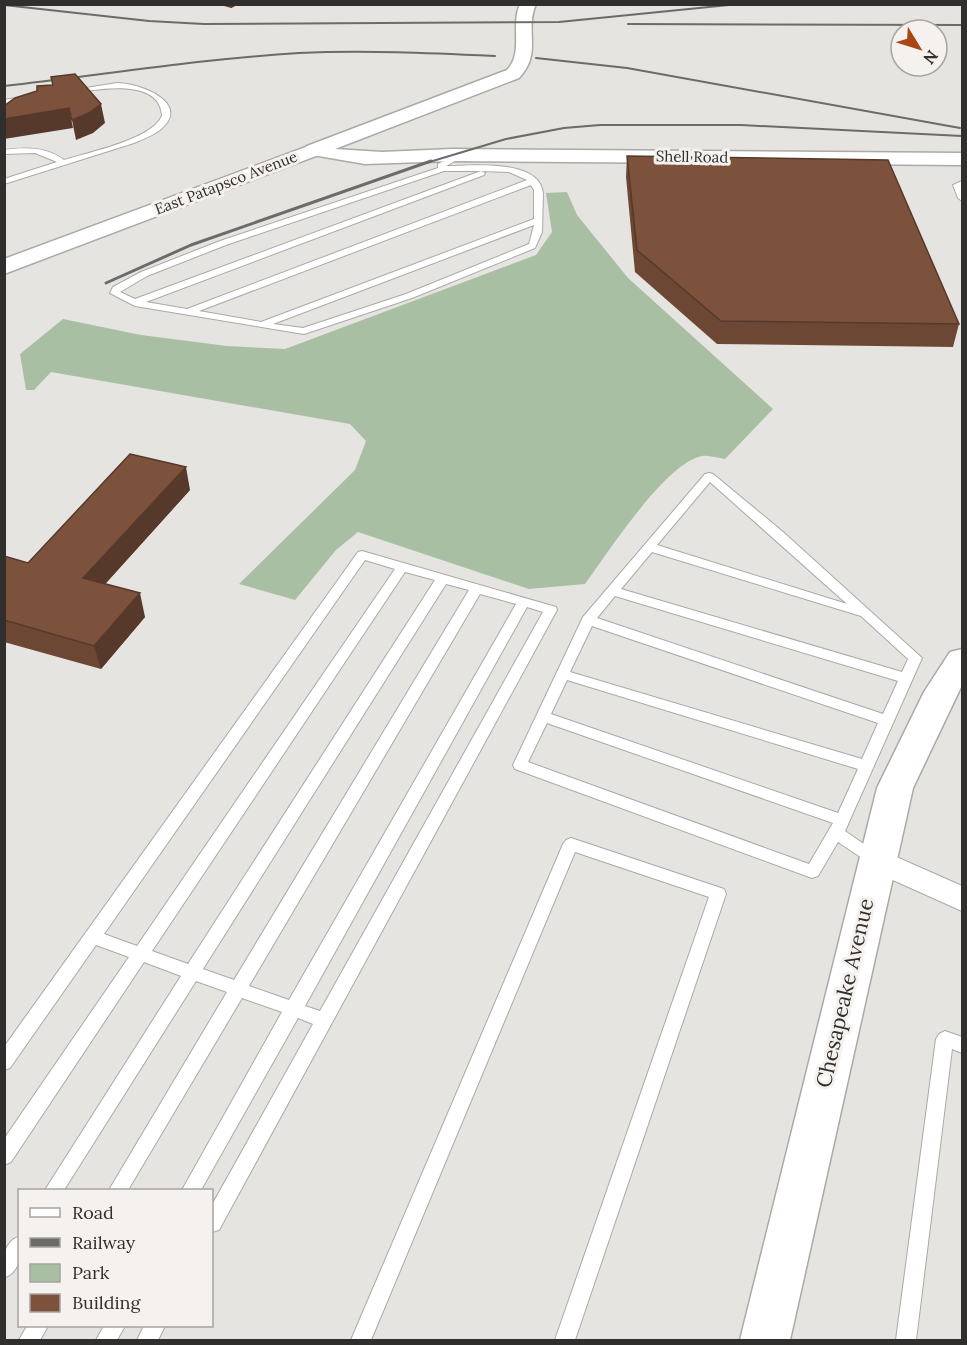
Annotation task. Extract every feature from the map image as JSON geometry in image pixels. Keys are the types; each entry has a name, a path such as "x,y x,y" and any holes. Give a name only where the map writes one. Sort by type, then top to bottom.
{"main road":[{"name":"East Patapsco Avenue","path":"447,100 483,81 502,67 508,52 509,12 512,4"},
{"name":"East Patapsco Avenue","path":"8,264 494,84 520,69 526,52 524,13 528,4"},
{"path":"366,131 368,143 377,154"},
{"name":"Shell Road","path":"318,148 422,156"},
{"name":"Shell Road","path":"318,148 327,154 370,158 459,155 963,159"},
{"name":"Chesapeake Avenue","path":"765,1341 876,860 895,788 941,692 963,660"}],"street":[{"path":"876,860 963,899"}],"lane":[{"path":"4,182 151,132 159,127 166,115 153,93 134,86 58,93"},
{"path":"9,104 38,96"},
{"path":"4,153 23,150 47,153 63,163"},
{"path":"442,169 441,166 459,155"},
{"path":"135,303 492,169"},
{"path":"492,169 519,171 533,181 538,188 537,239 524,252 420,292 304,331 262,326 135,303 115,293 117,289 144,274 223,243 430,171 492,169"},
{"path":"186,313 533,181"},
{"path":"963,184 957,185 963,198"},
{"path":"262,326 538,220"},
{"path":"709,476 915,658 839,827 812,872 520,765 588,620 612,591 709,476"},
{"path":"649,547 865,614"},
{"path":"4,1062 362,555 551,610 213,1221"},
{"path":"4,1156 403,566"},
{"path":"55,1189 443,578"},
{"path":"119,1189 477,588"},
{"path":"612,591 906,678"},
{"path":"192,1189 524,602"},
{"path":"588,620 887,720"},
{"path":"562,674 867,766"},
{"path":"543,716 839,827 876,860"},
{"path":"361,1341 571,844 718,894 565,1341"},
{"path":"93,937 324,1020"},
{"path":"906,1341 945,1039 963,1045"},
{"path":"4,1269 18,1248"},
{"path":"29,1341 37,1327"},
{"path":"106,1341 114,1327"},
{"path":"147,1341 154,1327"}],"green space":[{"path":"567,192 577,215 628,278 773,409 725,459 702,456 687,462 671,475 638,511 585,584 529,589 358,532 336,550 295,600 239,584 355,470 366,441 350,424 51,372 34,390 26,390 20,354 63,319 141,335 227,346 285,349 536,255 552,232 546,193"}],"building":[{"path":"75,74 101,104 89,113 72,120 69,108 4,119 4,106 15,98 37,91 37,86 53,85 51,77"},
{"path":"627,156 888,160 959,324 721,321 637,250"},
{"path":"130,454 186,467 83,578 140,593 94,646 4,620 4,556 28,563"}],"railway":[{"path":"4,5 149,21 204,24 559,22 739,4"},
{"path":"628,24 962,25"},
{"path":"4,86 188,63 299,53 372,52 495,56"},
{"path":"536,58 627,68 960,128"},
{"path":"426,163 506,139 564,128 600,125 741,125 962,136"},
{"path":"106,283 191,245 431,161"}]}
